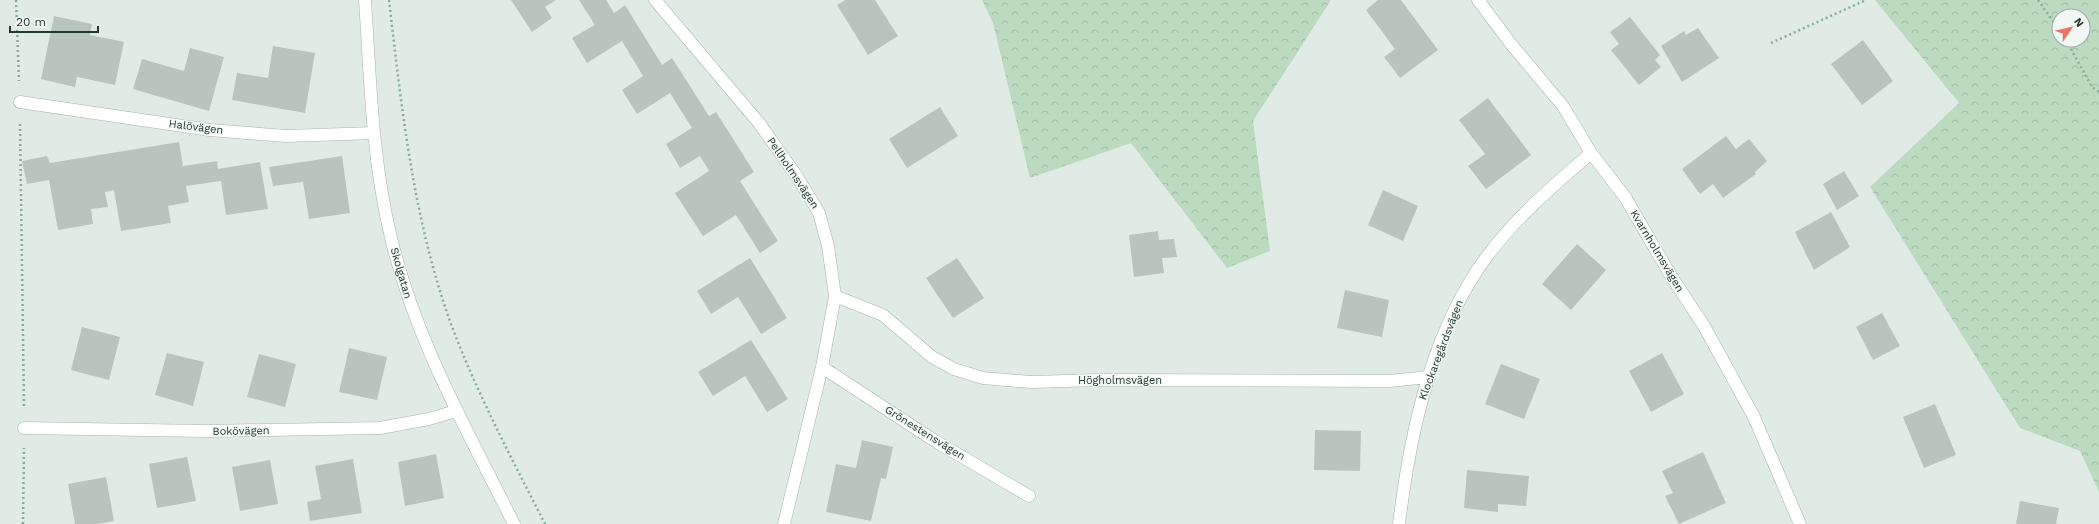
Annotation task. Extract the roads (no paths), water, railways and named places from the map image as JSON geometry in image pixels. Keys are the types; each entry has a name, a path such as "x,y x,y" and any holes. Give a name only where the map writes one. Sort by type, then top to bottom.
{"street":[{"name":"Skolgatan","path":"365,0 374,133 389,229 412,309 456,411 514,524"},
{"name":"Pellholmsvägen","path":"655,0 758,123 798,178 819,212 828,246 835,296 822,367 784,524"},
{"name":"Kvarnholmsvägen","path":"1478,0 1511,44 1563,106 1591,153 1625,197 1671,276 1704,326 1754,418 1800,524"},
{"name":"Halövägen","path":"20,102 210,130 286,136 374,133"},
{"name":"Klockaregårdsvägen","path":"1399,524 1414,429 1429,377 1463,294 1488,254 1519,219 1591,153"},
{"name":"Högholmsvägen","path":"835,296 883,314 932,357 954,369 983,378 1031,382 1099,380 1389,381 1429,377"},
{"name":"Grönestensvägen","path":"822,367 935,441 1029,496"},
{"name":"Bokövägen","path":"24,428 205,431 380,428 429,419 456,411"}]}
